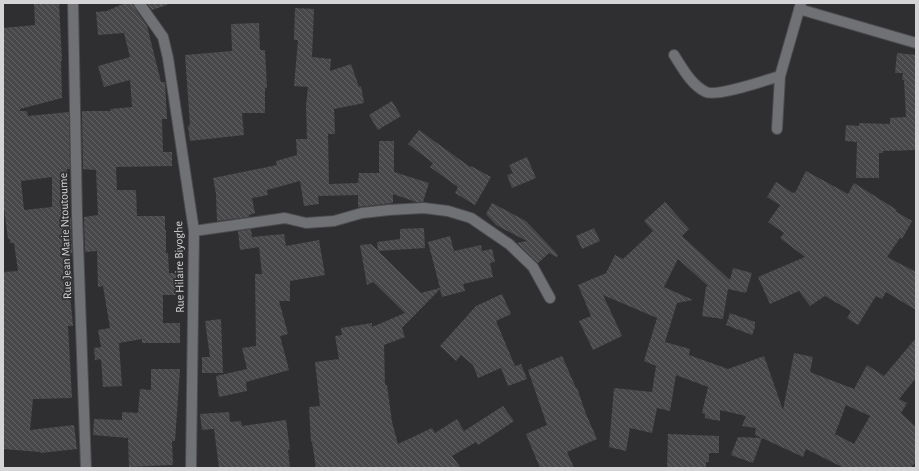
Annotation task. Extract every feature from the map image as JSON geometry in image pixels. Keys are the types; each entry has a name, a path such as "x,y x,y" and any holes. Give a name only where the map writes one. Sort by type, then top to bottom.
{"street":[{"name":"Rue Jean Marie Ntoutoume","path":"73,3 77,214 86,468"},
{"name":"Rue Hilaire Biyoghe","path":"139,3 163,37 168,58 194,231 191,468"},
{"path":"778,129 780,76 800,6 916,43"},
{"path":"674,55 692,82 706,92 718,93 780,76"},
{"path":"194,231 285,218 306,223 334,221 362,213 390,210 424,208 448,212 471,218 509,244 533,267 550,298"}],"building":[{"path":"34,3 59,3 62,98 20,109 20,111 27,111 28,116 69,112 70,169 67,169 68,191 63,191 66,218 71,218 72,253 69,254 73,295 70,295 73,326 68,326 72,398 33,399 30,430 74,425 77,449 40,453 3,449 3,272 18,271 14,243 10,243 10,239 8,239 3,201 3,28 35,25","holes":["52,177 52,207 24,210 21,181"]},
{"path":"125,3 133,3 134,7 147,26 161,82 165,82 167,119 162,119 163,152 172,152 172,166 116,167 117,190 136,190 137,216 165,216 166,253 168,253 169,273 176,273 176,295 163,295 163,323 180,323 180,343 142,343 142,339 119,343 122,386 103,387 101,359 95,360 94,348 101,347 98,330 110,328 103,286 98,287 97,251 85,252 84,217 98,215 96,170 83,169 82,111 111,111 110,109 132,107 130,80 104,87 98,66 130,57 124,33 98,35 96,12 107,11"},
{"path":"147,3 166,3 167,5 152,10"},
{"path":"295,8 314,9 312,57 331,59 330,71 351,64 359,87 361,86 364,103 334,109 335,134 328,134 329,184 358,183 359,173 379,173 379,141 394,141 394,172 429,183 423,202 416,202 393,194 393,203 358,207 358,195 318,196 319,204 304,206 300,181 267,190 268,195 252,198 255,213 249,215 249,217 217,221 216,194 213,178 277,165 276,161 297,155 296,139 307,139 306,105 308,87 294,86 298,40 294,40"},
{"path":"259,23 260,50 265,50 267,88 265,88 265,113 242,113 244,135 190,141 185,55 232,51 231,24"},
{"path":"897,53 916,55 916,150 883,151 883,153 879,153 879,178 856,178 857,142 845,141 846,125 859,126 859,123 890,124 890,118 906,117 904,80 902,80 903,73 895,73"},
{"path":"392,101 401,116 378,130 369,115"},
{"path":"419,130 470,167 471,166 491,177 475,205 455,193 458,187 430,167 433,163 408,144"},
{"path":"527,157 536,178 512,188 507,175 513,173 509,165"},
{"path":"806,171 848,194 854,183 912,221 902,239 900,238 887,257 916,272 916,310 886,292 882,299 876,296 858,325 847,318 851,311 825,296 810,306 799,291 770,304 758,277 805,257 780,238 784,233 768,222 780,205 767,197 776,182 795,193"},
{"path":"665,202 689,229 682,236 730,280 733,268 752,273 746,293 728,289 723,319 702,316 706,287 708,286 678,259 664,287 693,300 677,303 665,342 690,349 689,355 728,369 764,356 783,410 794,353 813,357 810,372 854,389 867,365 884,376 916,338 916,378 899,399 907,403 901,413 916,427 916,461 911,468 844,468 806,449 803,457 755,435 756,428 742,426 746,416 720,410 720,421 705,418 705,414 702,413 708,387 676,375 670,411 657,408 652,433 630,428 626,451 609,447 614,388 652,392 656,366 644,361 657,318 603,295 622,336 593,350 579,321 591,316 578,285 606,273 615,255 623,259 653,231 644,221","holes":["846,405 870,416 854,444 835,434"]},
{"path":"492,203 526,221 558,255 557,257 549,253 538,263 517,243 527,241 496,225 486,214"},
{"path":"424,228 425,248 378,251 377,242 400,239 400,229"},
{"path":"594,228 600,241 582,249 576,236"},
{"path":"251,229 252,237 284,234 286,246 319,240 325,275 290,281 290,301 279,301 288,334 280,336 289,370 246,382 247,391 219,397 216,376 247,369 242,348 256,346 255,274 262,274 259,247 240,250 238,231"},
{"path":"450,236 454,251 481,245 482,251 492,249 495,262 490,263 493,277 463,284 465,291 442,297 440,289 402,328 405,337 384,345 385,385 387,385 392,422 398,444 432,428 435,433 457,419 464,431 503,406 514,421 478,445 476,442 452,456 461,468 316,468 311,442 309,407 320,406 315,362 339,359 335,336 342,335 341,328 372,323 372,327 405,313 373,282 367,285 360,245 371,244 421,293 440,288 428,242"},
{"path":"502,294 511,314 496,321 515,366 521,364 527,379 508,386 501,368 478,378 473,365 461,355 456,361 440,346 476,306"},
{"path":"730,313 755,322 752,335 726,325"},
{"path":"221,319 223,373 202,373 202,357 210,357 205,321"},
{"path":"562,356 577,388 597,439 567,452 574,468 540,468 526,434 547,425 528,370"},
{"path":"151,369 180,369 175,441 172,441 173,465 129,467 128,438 93,435 94,419 122,420 122,412 138,413 140,389 151,390"},
{"path":"229,412 230,422 241,421 242,426 286,420 290,450 288,450 290,468 219,468 214,429 202,430 200,414"},
{"path":"668,434 719,436 719,453 709,453 709,462 706,462 706,468 667,468"},
{"path":"738,437 762,438 753,463 731,455"}]}
